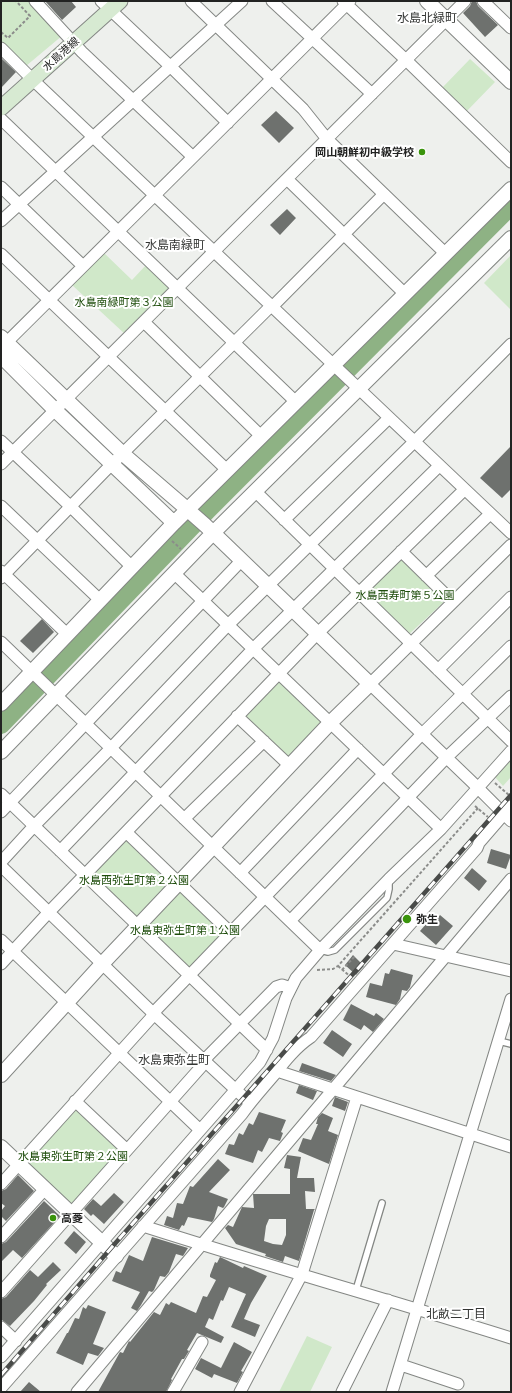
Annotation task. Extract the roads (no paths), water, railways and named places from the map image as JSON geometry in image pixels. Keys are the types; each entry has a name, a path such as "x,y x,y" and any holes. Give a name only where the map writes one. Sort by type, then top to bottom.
{"main road":[{"name":"水島港線","path":"1,108 73,43 111,4"}],"street":[{"path":"35,1 82,52 193,157"},
{"path":"192,1 303,109 327,139 446,254"},
{"path":"1,221 242,1"},
{"path":"272,1 372,94"},
{"path":"427,1 509,76"},
{"path":"1,464 465,1"},
{"path":"483,1 511,28"},
{"path":"507,818 478,787 446,758 242,560 123,454 3,343 48,301 155,194 228,124 312,39 346,2 511,162"},
{"path":"111,4 170,67 228,124"},
{"path":"1,48 215,251 271,307 511,533"},
{"path":"1,119 296,402"},
{"path":"287,179 405,294"},
{"path":"1,187 83,266"},
{"path":"1,704 36,675 67,634 174,523 191,513 227,470 296,402 336,368 405,294 511,189"},
{"path":"67,634 2,575 38,541 112,464 384,194"},
{"path":"1,752 53,691 174,573 209,529 255,491 356,387 511,238"},
{"path":"1,254 48,301 227,470"},
{"path":"144,322 261,436"},
{"path":"1,862 228,625 511,344"},
{"path":"1,356 55,410 174,523"},
{"path":"284,520 389,418"},
{"path":"1,441 132,567"},
{"path":"60,851 253,649 439,466"},
{"path":"132,483 171,505 191,513"},
{"path":"1,964 49,912 318,633 464,490"},
{"path":"255,491 334,570 511,741"},
{"path":"1,506 100,600"},
{"path":"426,576 490,514"},
{"path":"1,1074 102,964 331,722 511,545"},
{"path":"401,551 453,602"},
{"path":"1,812 242,560"},
{"path":"174,573 441,828"},
{"path":"438,670 511,597"},
{"path":"1,642 320,950"},
{"path":"1,1184 190,975 422,734 511,646"},
{"path":"290,921 446,758 511,696"},
{"path":"237,716 290,766"},
{"path":"184,819 264,741"},
{"path":"240,873 358,748"},
{"path":"1,1357 260,1062 273,1038 296,978 320,950 441,828 511,750"},
{"path":"1,794 267,1050"},
{"path":"1,1388 242,1114 277,1071 301,1044 311,1037 393,944 477,848 479,843 507,818 511,806"},
{"path":"126,832 231,933"},
{"path":"1,866 154,1014 250,1103"},
{"path":"77,1392 511,879"},
{"path":"1,940 200,1130"},
{"path":"393,944 511,971"},
{"path":"1,1292 205,1062 208,1056 276,987 282,985 291,988"},
{"path":"392,1392 470,1133 474,1126 511,999"},
{"path":"277,1071 511,1147"},
{"path":"240,1392 302,1274 340,1154 356,1097"},
{"path":"75,1101 127,1150"},
{"path":"1,1147 116,1256"},
{"path":"1,1237 44,1189"},
{"path":"143,1226 511,1338"},
{"path":"342,1392 388,1300"},
{"path":"1,1326 16,1341"},
{"path":"173,1392 202,1342"},
{"path":"401,1365 458,1384"}],"lane":[{"path":"499,1041 511,1044"},
{"path":"356,1290 382,1204"}],"waterway":[{"path":"1,725 207,511 511,206"},
{"path":"350,377 511,215"},
{"path":"205,521 346,381"},
{"path":"48,683 200,526"},
{"path":"1,733 44,688"}],"railway":[{"path":"1,1375 511,795"}],"place":[{"name":"岡山朝鮮初中級学校","path":"422,152"},
{"name":"弥生","path":"407,919"},
{"name":"高菱","path":"53,1218"}],"district":[{"name":"水島北緑町","path":"427,18"},
{"name":"水島南緑町","path":"175,245"},
{"name":"水島東弥生町","path":"174,1060"},
{"name":"北畝二丁目","path":"456,1314"}],"park label":[{"name":"水島南緑町第３公園","path":"124,302"},
{"name":"水島西寿町第５公園","path":"405,595"},
{"name":"水島西弥生町第２公園","path":"134,880"},
{"name":"水島東弥生町第１公園","path":"185,930"},
{"name":"水島東弥生町第２公園","path":"73,1156"}]}
